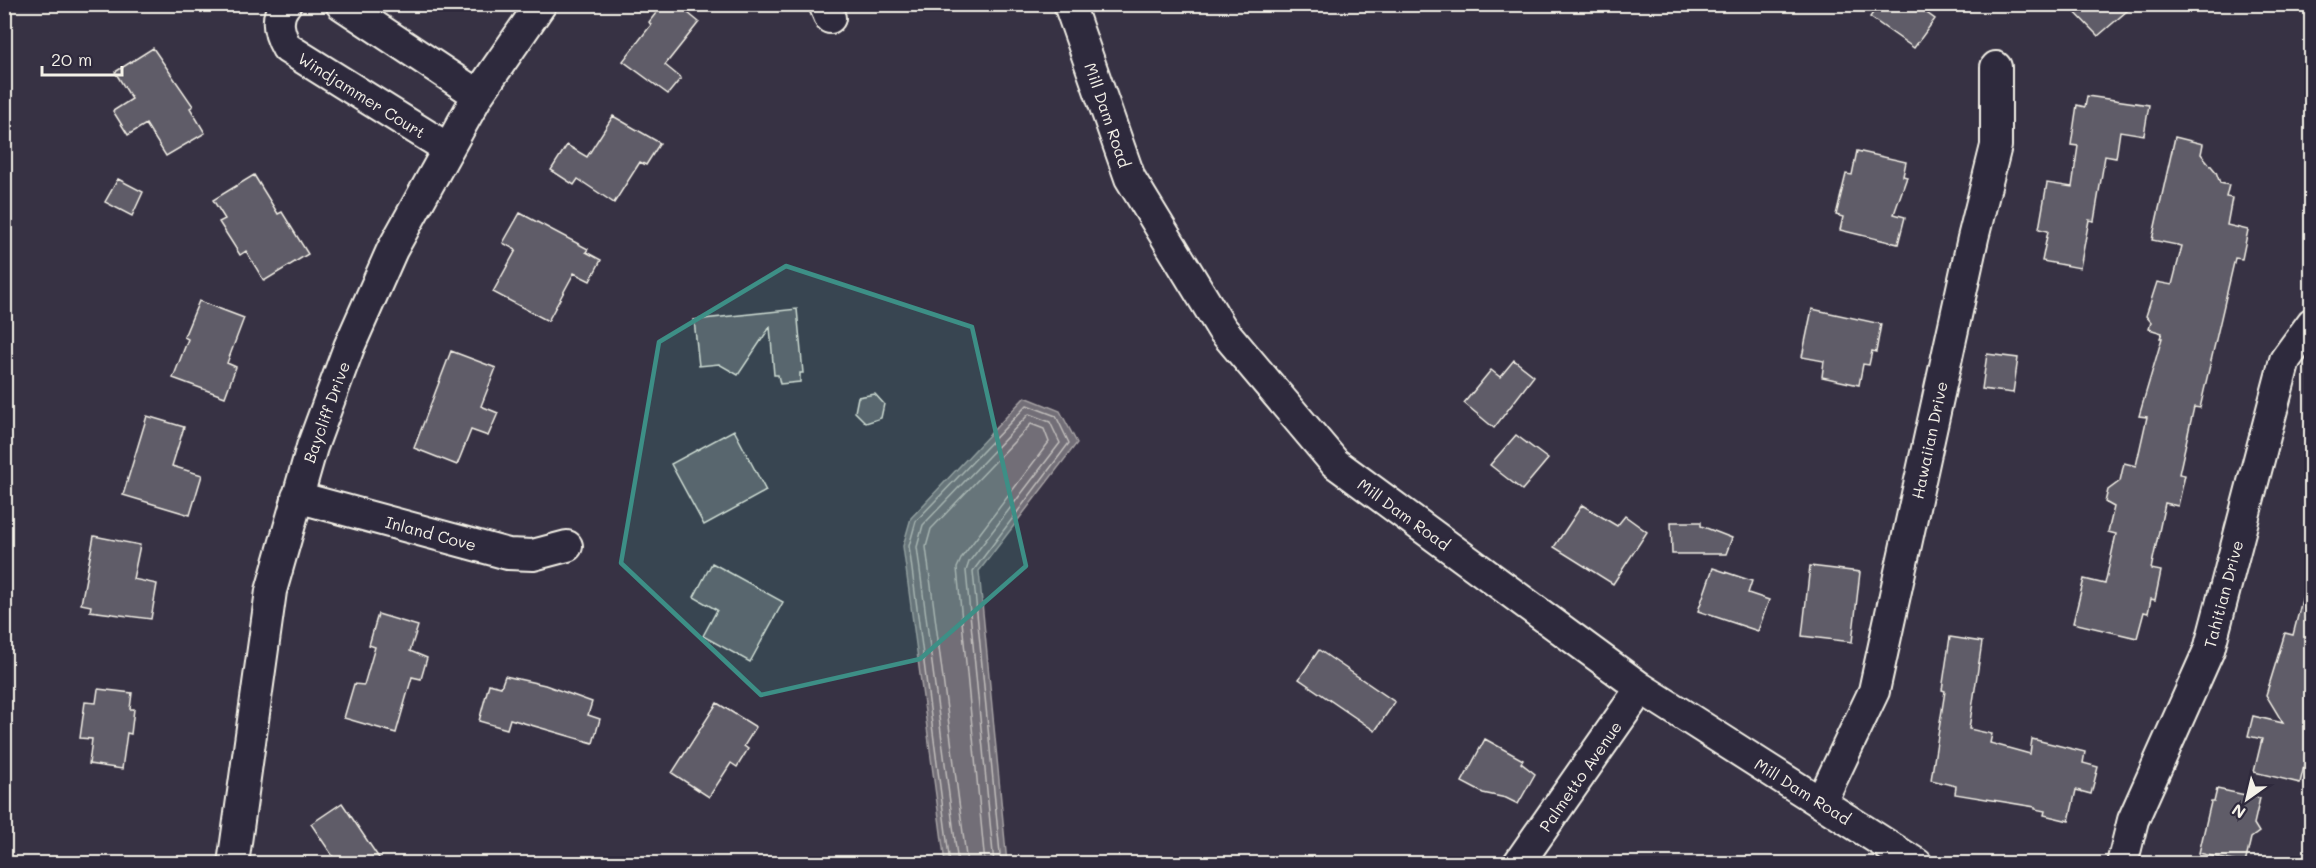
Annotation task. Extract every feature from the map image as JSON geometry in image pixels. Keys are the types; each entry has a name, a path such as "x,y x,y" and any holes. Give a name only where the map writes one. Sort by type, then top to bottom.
{"street":[{"name":"Windjammer Court","path":"286,4 278,22 280,36 287,48 447,147"},
{"path":"341,4 478,95"},
{"name":"Baycliff Drive","path":"233,864 271,591 297,497 350,347 393,250 447,147 478,95 541,4"},
{"name":"Mill Dam Road","path":"1069,4 1130,178 1222,329 1335,464 1641,688 1821,802 1903,860"},
{"name":"Hawaiian Drive","path":"1821,802 1874,691 1973,238 1996,146 1996,68"},
{"name":"Tahitian Drive","path":"2122,864 2133,820 2209,650 2285,360 2312,323"},
{"name":"Inland Cove","path":"297,497 508,554 533,555 567,546"},
{"name":"Palmetto Avenue","path":"1518,864 1641,688"}],"highlighted area":[{"path":"786,266 972,327 1026,566 920,659 761,695 621,563 659,342"}],"water":[{"path":"1025,397 1060,411 1077,443 979,571 1007,863 945,863 903,546 911,518"}],"building":[{"path":"663,4 677,4 699,22 665,65 681,78 668,94 623,61 651,25 649,22"},
{"path":"1879,4 1914,4 1935,19 1914,48 1870,17"},
{"path":"2067,4 2135,4 2098,36"},
{"path":"153,48 193,106 190,108 205,133 166,156 146,124 128,135 113,111 132,99 115,72"},
{"path":"2087,96 2149,105 2144,135 2120,131 2116,158 2105,156 2094,221 2089,220 2080,268 2042,261 2048,231 2039,229 2047,183 2072,187 2078,146 2071,145 2077,105 2085,107"},
{"path":"613,116 660,143 646,165 640,162 614,203 578,179 574,185 551,170 567,145 587,157"},
{"path":"2175,137 2203,144 2201,154 2216,172 2220,183 2229,185 2226,197 2232,198 2227,225 2248,230 2242,259 2235,258 2200,408 2194,407 2179,474 2185,475 2178,506 2165,503 2151,569 2161,571 2155,600 2151,599 2148,613 2144,612 2137,638 2073,623 2084,579 2105,584 2116,534 2108,532 2114,507 2105,502 2108,490 2120,481 2124,463 2136,466 2147,417 2139,416 2162,333 2149,329 2151,322 2146,316 2157,282 2172,285 2182,246 2152,240"},
{"path":"1857,151 1906,162 1903,176 1907,177 1894,214 1905,217 1898,244 1840,230 1843,217 1836,215 1846,174 1852,175"},
{"path":"254,175 278,214 282,212 308,254 264,281 246,251 240,255 219,222 225,219 213,200"},
{"path":"118,179 143,192 132,216 105,202"},
{"path":"520,213 588,249 586,252 601,260 590,281 574,273 548,321 493,292 516,250 503,243"},
{"path":"199,301 244,318 227,363 236,367 225,397 173,378 188,339 184,337"},
{"path":"797,309 803,373 800,373 800,382 780,384 778,375 774,375 770,327 738,375 719,364 699,366 694,320"},
{"path":"1812,309 1881,324 1876,352 1872,351 1869,365 1863,364 1859,385 1822,377 1824,361 1802,357"},
{"path":"451,351 496,368 481,406 498,413 488,436 471,430 457,465 414,448"},
{"path":"1987,354 2018,358 2013,393 1982,389"},
{"path":"1514,360 1534,376 1494,428 1464,403 1491,370 1500,377"},
{"path":"875,394 884,404 881,418 866,423 855,412 858,397"},
{"path":"147,416 184,427 172,466 202,475 190,515 123,495"},
{"path":"734,430 766,491 704,525 671,464"},
{"path":"1516,435 1548,459 1522,490 1490,465"},
{"path":"1582,505 1617,526 1625,516 1647,532 1613,584 1554,547"},
{"path":"1671,522 1701,522 1701,526 1732,538 1726,554 1672,554"},
{"path":"94,536 140,545 133,579 157,584 151,619 90,611 91,606 81,604"},
{"path":"712,563 783,602 750,662 703,636 717,610 694,597"},
{"path":"1810,566 1860,572 1852,642 1802,636"},
{"path":"1713,568 1752,581 1748,593 1769,600 1758,631 1698,611"},
{"path":"2304,592 2312,593 2312,769 2305,762 2300,783 2254,772 2262,739 2248,736 2253,716 2283,723 2266,695 2285,633 2293,635"},
{"path":"378,614 418,626 410,651 427,658 421,679 412,677 396,733 344,718 354,684 364,685 375,647 369,645"},
{"path":"1950,637 1982,642 1969,729 1992,734 1990,743 2030,754 2032,739 2085,752 2083,763 2098,767 2091,794 2076,790 2069,821 2044,815 2045,811 2035,809 2035,807 1955,794 1956,786 1931,780 1945,691 1942,690"},
{"path":"1319,650 1395,702 1375,731 1299,679"},
{"path":"505,676 545,685 592,702 588,715 600,719 593,743 510,719 507,729 479,721 489,684 501,687"},
{"path":"98,689 132,693 130,709 134,709 131,734 127,733 122,769 89,764 92,739 80,738 85,702 96,703"},
{"path":"717,703 756,727 744,746 748,749 737,767 731,763 709,797 672,773"},
{"path":"1485,739 1523,760 1521,763 1535,774 1518,804 1506,798 1483,793 1462,782"},
{"path":"2217,789 2260,798 2254,824 2259,832 2251,838 2245,864 2199,853 2211,802 2214,802"},
{"path":"342,803 383,864 338,864 311,824"}]}
